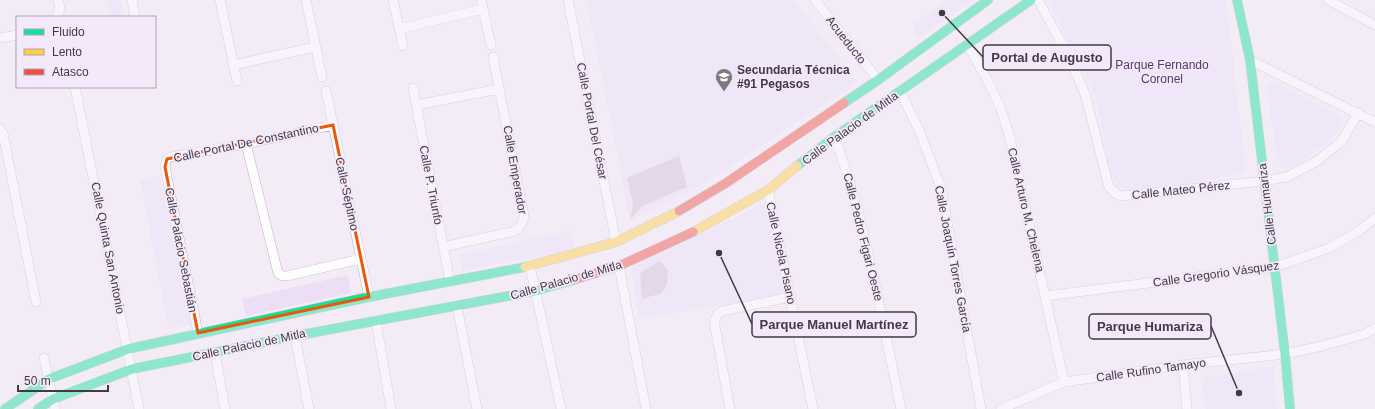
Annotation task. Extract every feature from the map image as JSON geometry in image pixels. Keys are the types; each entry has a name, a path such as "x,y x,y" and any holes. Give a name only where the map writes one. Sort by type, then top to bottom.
{"main road":[{"name":"Calle Palacio de Mitla","path":"5,409 49,379 128,348 369,297 530,266 616,242 672,215 726,183 878,80 988,0"},
{"name":"Calle Palacio de Mitla","path":"38,409 53,400 132,369 295,336 535,291 619,266 693,232 768,190 834,137 968,45 1030,0"},
{"name":"Calle Humariza","path":"1237,0 1250,60 1285,354 1290,409"}],"street":[{"path":"57,16 60,8 58,0"},
{"path":"132,0 135,16"},
{"path":"220,0 237,81"},
{"path":"306,0 322,77"},
{"path":"393,0 403,46"},
{"name":"Calle Portal Del César","path":"568,0 616,242"},
{"name":"Acueducto","path":"815,0 878,80"},
{"name":"Calle Mateo Pérez","path":"1038,0 1069,57 1085,94 1109,187 1112,191 1122,196 1264,181 1287,177 1317,161 1342,141 1358,113"},
{"path":"1328,0 1375,25"},
{"path":"399,29 482,4 491,44"},
{"path":"0,38 16,35"},
{"name":"Calle Arturo M. Chelena","path":"968,45 989,83 1001,109 1009,134 1064,382"},
{"path":"233,65 315,47"},
{"name":"Calle Emperador","path":"443,246 515,231 520,228 524,220 493,57"},
{"path":"1250,60 1375,122"},
{"name":"Calle Quinta San Antonio","path":"75,88 139,409"},
{"name":"Calle P. Triunfo","path":"413,88 450,281"},
{"path":"416,105 499,89"},
{"name":"Calle Séptimo","path":"326,90 369,297"},
{"name":"Calle Joaquín Torres García","path":"900,91 919,130 941,188 981,409"},
{"name":"Calle Portal De Constantino","path":"165,167 167,160 171,157 246,144 333,125"},
{"path":"0,129 3,133 36,302"},
{"name":"Calle Pedro Figari Oeste","path":"834,137 843,159 856,202 870,260 901,409"},
{"path":"246,144 278,273 282,276 287,276 360,259"},
{"name":"Calle Palacio Sebastián","path":"165,167 198,333"},
{"name":"Calle Nicela Pisano","path":"768,190 813,409"},
{"name":"Calle Gregorio Vásquez","path":"1045,296 1275,267 1329,248 1359,231 1375,218"},
{"path":"530,266 561,409"},
{"path":"619,266 646,409"},
{"path":"730,409 714,321 715,317 722,311 791,297"},
{"path":"457,306 477,409"},
{"path":"376,321 391,409"},
{"name":"Calle Rufino Tamayo","path":"1001,409 1064,382 1183,365 1285,354 1322,346 1365,334 1375,328"},
{"path":"295,336 309,409"},
{"path":"215,353 225,409"},
{"path":"44,358 55,409"},
{"path":"1183,365 1187,409"}],"highlighted area":[{"path":"333,125 369,297 198,333 165,167 167,159"}],"shaded area":[{"name":"Secundaria Técnica #91 Pegasos","path":"586,0 794,0 858,82 697,188 683,150 621,175"},
{"path":"679,156 687,187 642,206 630,220 633,205 627,178"},
{"path":"660,261 668,270 667,284 662,293 642,299 640,273"}],"green space":[{"path":"107,0 121,0 124,16 110,16"},
{"path":"946,0 974,0 919,38 912,26"},
{"name":"Parque Fernando Coronel","path":"1048,0 1225,0 1228,14 1246,173 1141,192 1127,190 1117,184 1110,172 1096,98"},
{"path":"780,55 811,103 711,163 686,113"},
{"path":"1272,82 1341,116 1343,123 1330,141 1295,166 1286,169 1278,163 1266,86"},
{"path":"683,150 697,188 630,220 621,175"},
{"path":"160,176 193,325 168,328 140,180"},
{"path":"766,202 785,294 639,319 631,267"},
{"path":"571,230 574,249 462,271 460,255"},
{"path":"348,275 351,293 246,316 242,299"},
{"path":"1273,366 1277,409 1205,409 1202,378"}],"traffic: fast":[{"path":"844,103 988,0"},
{"path":"797,166 834,137 1031,0"},
{"path":"1237,0 1250,60 1285,354 1290,409"},
{"path":"5,409 49,379 128,349 369,297 525,267"},
{"path":"38,409 53,399 132,369 295,336 535,291 573,280"}],"traffic: slow":[{"path":"693,232 768,190 797,166"},
{"path":"525,267 616,242 679,211"}],"traffic: jam":[{"path":"679,211 726,183 844,103"},
{"path":"573,280 619,266 693,232"}],"place":[{"name":"Portal de Augusto","path":"942,13"},
{"name":"Secundaria Técnica #91 Pegasos","path":"724,92"},
{"name":"Parque Manuel Martínez","path":"719,253"},
{"name":"Parque Humariza","path":"1239,393"}]}
